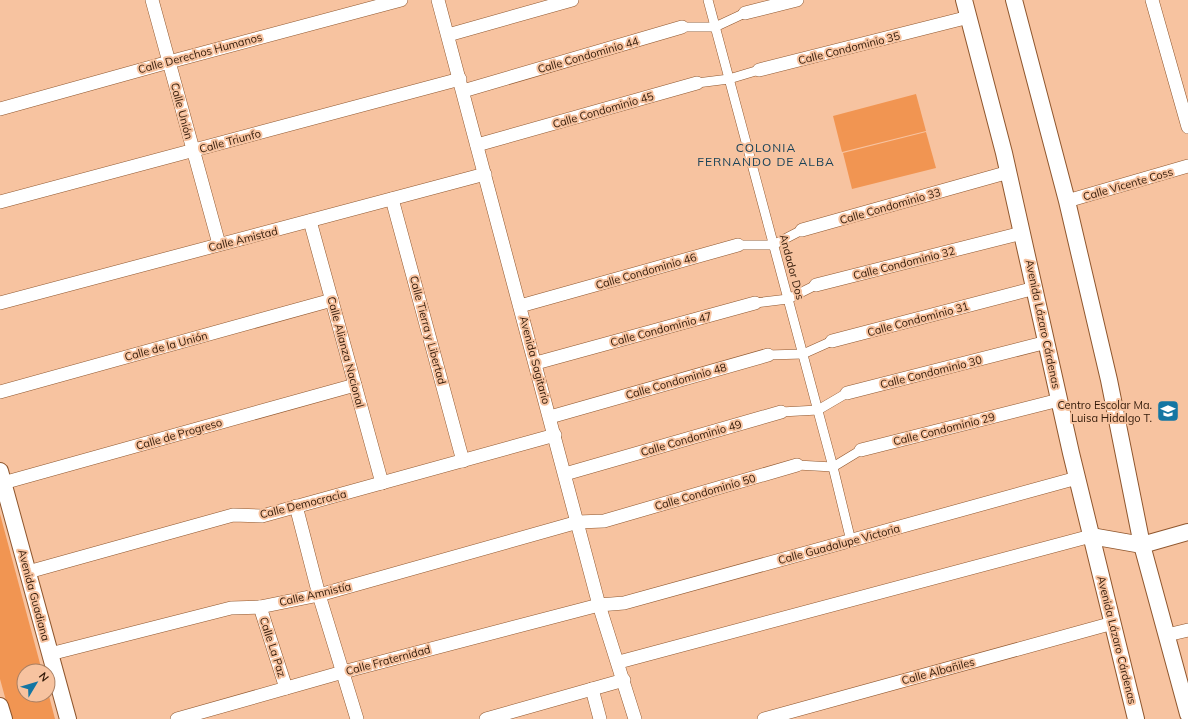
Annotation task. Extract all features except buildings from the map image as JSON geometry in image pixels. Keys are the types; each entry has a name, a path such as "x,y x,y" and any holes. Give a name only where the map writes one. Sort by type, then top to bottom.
{"street":[{"name":"Calle Unión","path":"152,0 192,151 219,244"},
{"name":"Calle Derechos Humanos","path":"0,109 401,0"},
{"name":"Avenida Sagitario","path":"438,0 566,474 599,605 624,680 634,719"},
{"path":"448,35 572,0"},
{"name":"Andador Dos","path":"708,0 818,410 851,541"},
{"path":"715,27 745,13 797,0"},
{"name":"Avenida Lázaro Cárdenas","path":"964,0 1008,172 1077,478 1135,719"},
{"path":"1014,0 1067,201 1109,380 1142,545 1188,714"},
{"path":"1152,0 1188,127"},
{"name":"Calle Condominio 35","path":"729,79 759,70 969,17"},
{"name":"Calle Condominio 44","path":"461,85 682,28 715,27"},
{"name":"Calle Condominio 45","path":"477,145 697,83 729,79"},
{"name":"Calle Triunfo","path":"0,202 192,151 461,85"},
{"name":"Calle Vicente Coss","path":"1067,201 1188,166"},
{"name":"Calle Condominio 33","path":"773,245 802,230 1008,172"},
{"name":"Calle Amistad","path":"0,303 219,244 310,222 485,174"},
{"name":"Calle Tierra y Libertad","path":"392,199 463,461"},
{"name":"Calle Alianza Nacional","path":"310,222 382,483"},
{"name":"Calle Condominio 32","path":"788,299 816,285 1022,233"},
{"name":"Calle Condominio 46","path":"520,306 738,245 773,245"},
{"name":"Calle Condominio 31","path":"803,354 832,341 1035,288"},
{"name":"Calle Condominio 47","path":"536,363 755,303 788,299"},
{"name":"Calle de la Unión","path":"0,392 332,300"},
{"name":"Calle Condominio 30","path":"818,410 847,393 1047,342"},
{"name":"Calle Condominio 48","path":"550,417 768,355 803,354"},
{"name":"Calle de Progreso","path":"2,477 355,385"},
{"name":"Calle Condominio 29","path":"833,467 861,450 1059,400"},
{"name":"Calle Condominio 49","path":"566,474 781,412 818,410"},
{"name":"Calle Democracia","path":"28,572 233,515 262,516 555,435"},
{"name":"Calle Condominio 50","path":"578,522 604,521 797,465 833,467"},
{"name":"Avenida Guadiana","path":"2,477 68,719"},
{"name":"Calle Guadalupe Victoria","path":"599,605 624,603 1077,478"},
{"path":"296,506 320,595 357,719"},
{"name":"Calle Amnistía","path":"50,654 231,608 260,607 320,595 578,522"},
{"path":"618,662 1091,536 1142,545 1188,532"},
{"name":"Calle Fraternidad","path":"177,719 343,672 599,605"},
{"name":"Calle La Paz","path":"260,607 286,688"},
{"name":"Calle Albañiles","path":"764,719 1113,623"},
{"path":"1167,635 1188,630"},
{"path":"486,719 624,680"},
{"path":"592,689 600,719"},
{"path":"0,706 4,719"}],"shaded area":[{"path":"916,94 926,131 842,152 833,116"},
{"path":"926,132 936,168 852,189 843,153"},
{"path":"0,514 40,663 16,663 16,703 51,703 55,719 11,719 0,679"}],"place":[{"name":"Centro Escolar Ma. Luisa Hidalgo T.","path":"1168,411"}],"district":[{"name":"COLONIA FERNANDO DE ALBA","path":"766,154"}]}
